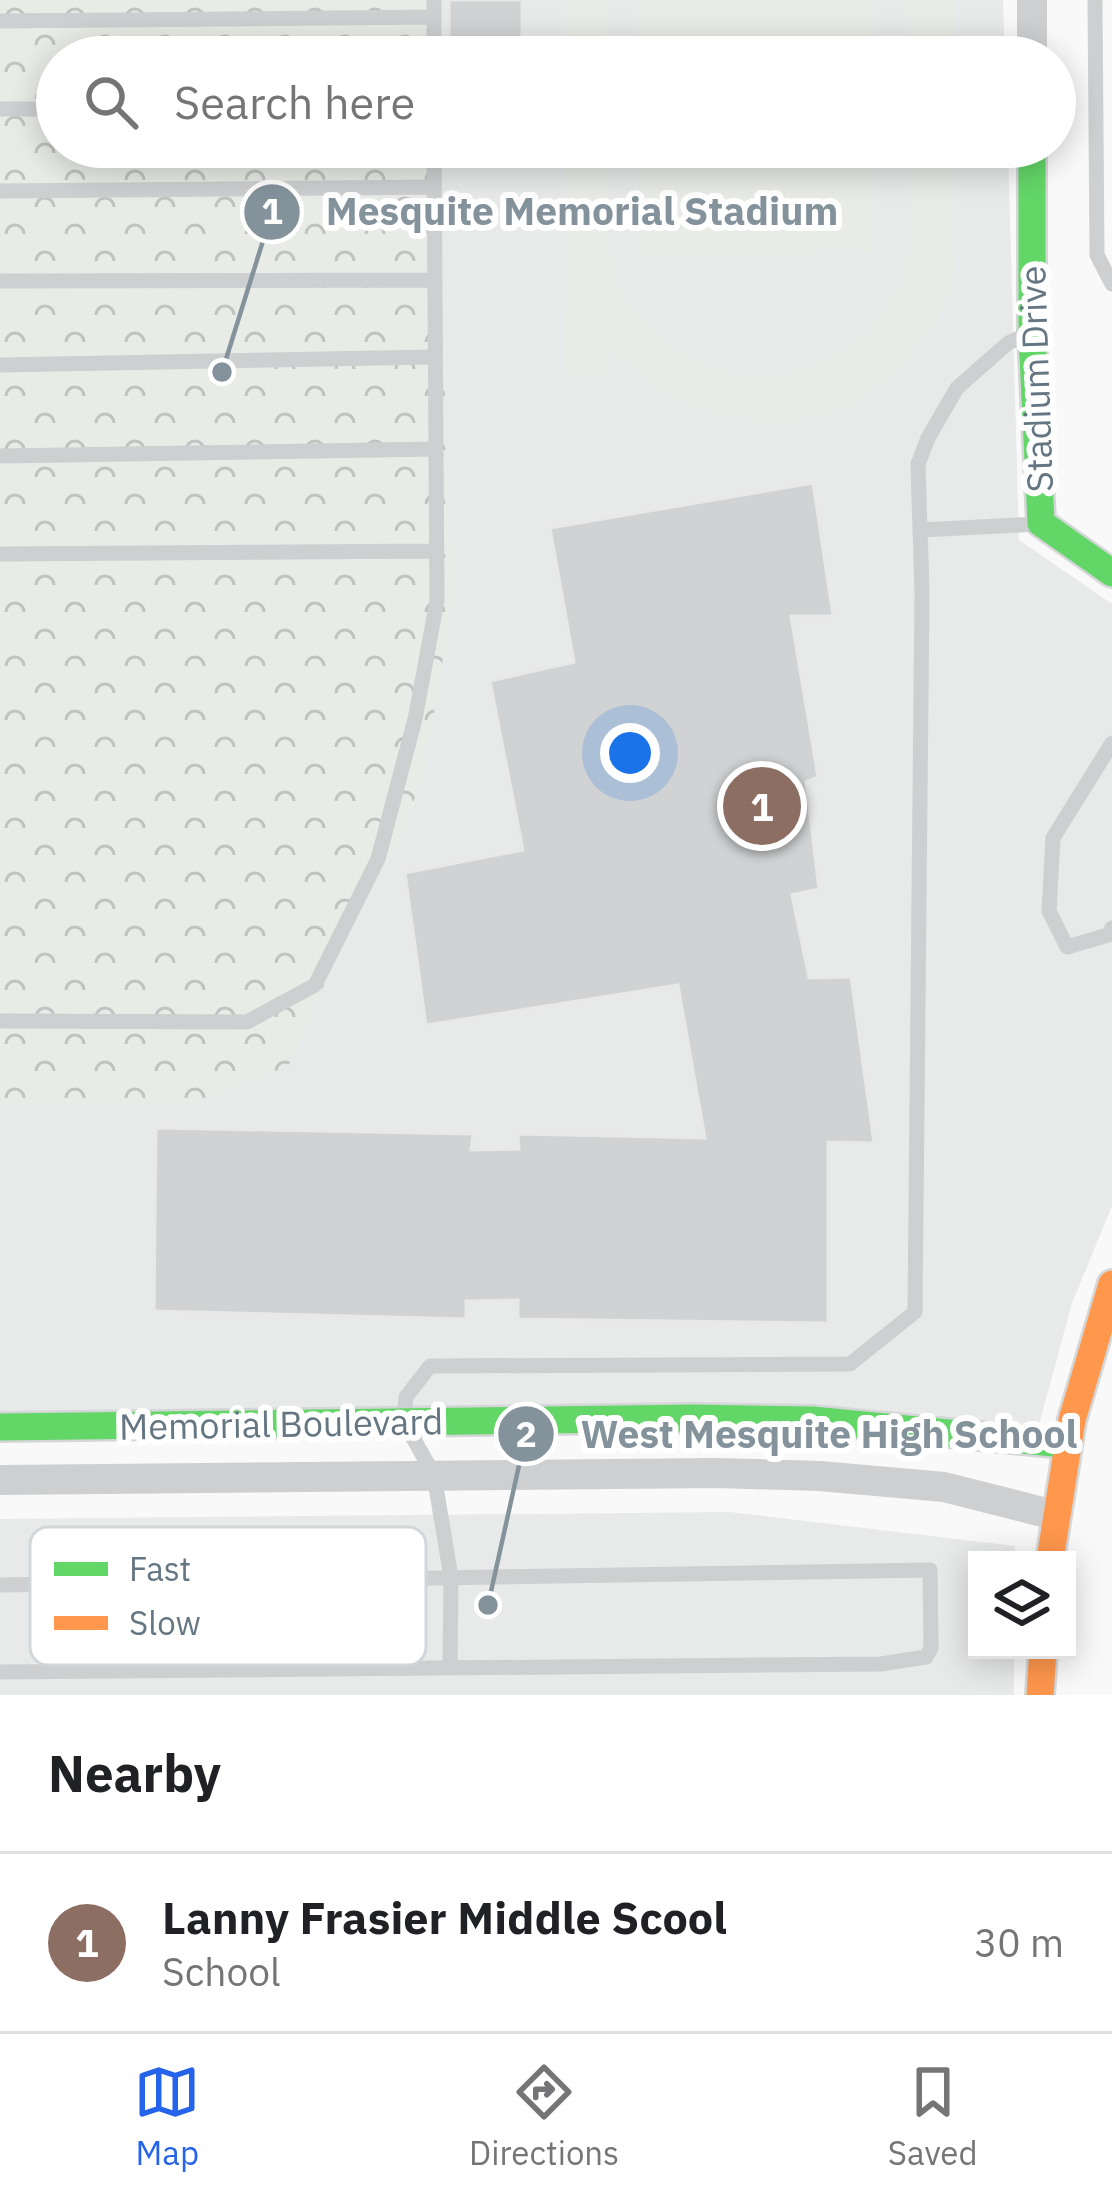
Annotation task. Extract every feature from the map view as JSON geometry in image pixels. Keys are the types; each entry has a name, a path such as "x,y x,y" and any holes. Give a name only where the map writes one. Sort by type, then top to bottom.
{"street":[{"path":"1031,0 1032,36"},
{"name":"Stadium Drive","path":"1032,168 1032,334 1041,524 1112,573"},
{"path":"1052,1551 1064,1444 1112,1284"},
{"name":"Memorial Boulevard","path":"0,1426 812,1420 1064,1444"},
{"name":"Memorial Boulevard","path":"0,1480 820,1476 944,1487 1054,1515"},
{"path":"1040,1695 1042,1659"}],"lane":[{"path":"1095,0 1097,255 1112,284"},
{"path":"0,21 434,8"},
{"path":"0,109 36,109"},
{"path":"0,1021 248,1022 315,986 377,859 415,719 437,601 434,168"},
{"path":"0,191 434,187"},
{"path":"0,281 434,280"},
{"path":"450,1668 451,1577 434,1475 404,1422 406,1397 430,1366 850,1364 915,1312 918,464 957,388 1008,343 1032,334"},
{"path":"0,365 434,357"},
{"path":"0,456 435,449"},
{"path":"921,530 1041,524"},
{"path":"0,554 436,551"},
{"path":"1112,742 1053,838 1049,911 1067,947 1108,935 1112,928"},
{"path":"0,1672 881,1664 926,1657 931,1648 930,1570 426,1577"},
{"path":"0,1585 30,1584"}],"shaded area":[{"path":"430,0 1003,0 1004,36 431,36"},
{"path":"435,168 1009,168 1019,540 1112,604 1112,1206 1072,1303 1036,1436 0,1411 0,1102 366,891 399,845 425,767"},
{"path":"730,1512 1015,1546 1015,1551 968,1551 968,1659 1014,1659 1014,1695 0,1695 0,1519"}],"green space":[{"path":"0,0 430,0 431,36 36,36 36,168 436,168 453,597 425,767 399,845 366,891 288,1066 196,1102 0,1104"},
{"path":"563,0 606,0 607,36 563,36"},
{"path":"638,0 875,0 875,36 638,36"},
{"path":"908,0 954,0 954,36 909,36"},
{"path":"564,168 608,168 613,265 630,306 643,322 673,349 707,367 744,375 782,374 818,365 851,346 879,319 900,284 909,252 910,168 955,168 955,251 943,305 896,369 852,404 790,420 700,410 661,392 609,346 608,373 565,373"},
{"path":"638,168 875,168 876,251 639,252"}],"building":[{"path":"449,0 522,0 522,36 449,36"},
{"path":"813,483 833,616 791,616 818,777 806,782 819,889 792,895 809,978 851,977 874,1143 828,1142 828,1323 518,1319 518,1300 466,1301 466,1319 154,1311 156,1128 473,1134 471,1150 519,1149 518,1134 705,1138 678,985 426,1025 405,873 523,850 490,681 574,662 550,528"}],"traffic: fast":[{"path":"1032,168 1032,334 1041,523 1112,573"},
{"path":"0,1427 693,1418 812,1420 1064,1444"}],"traffic: slow":[{"path":"1051,1551 1072,1420 1112,1284"},
{"path":"1040,1695 1042,1659"}],"place":[{"name":"Mesquite Memorial Stadium","path":"222,372"},
{"name":"Lanny Frasier Middle Scool","path":"762,806"},
{"name":"West Mesquite High School","path":"488,1605"}]}
